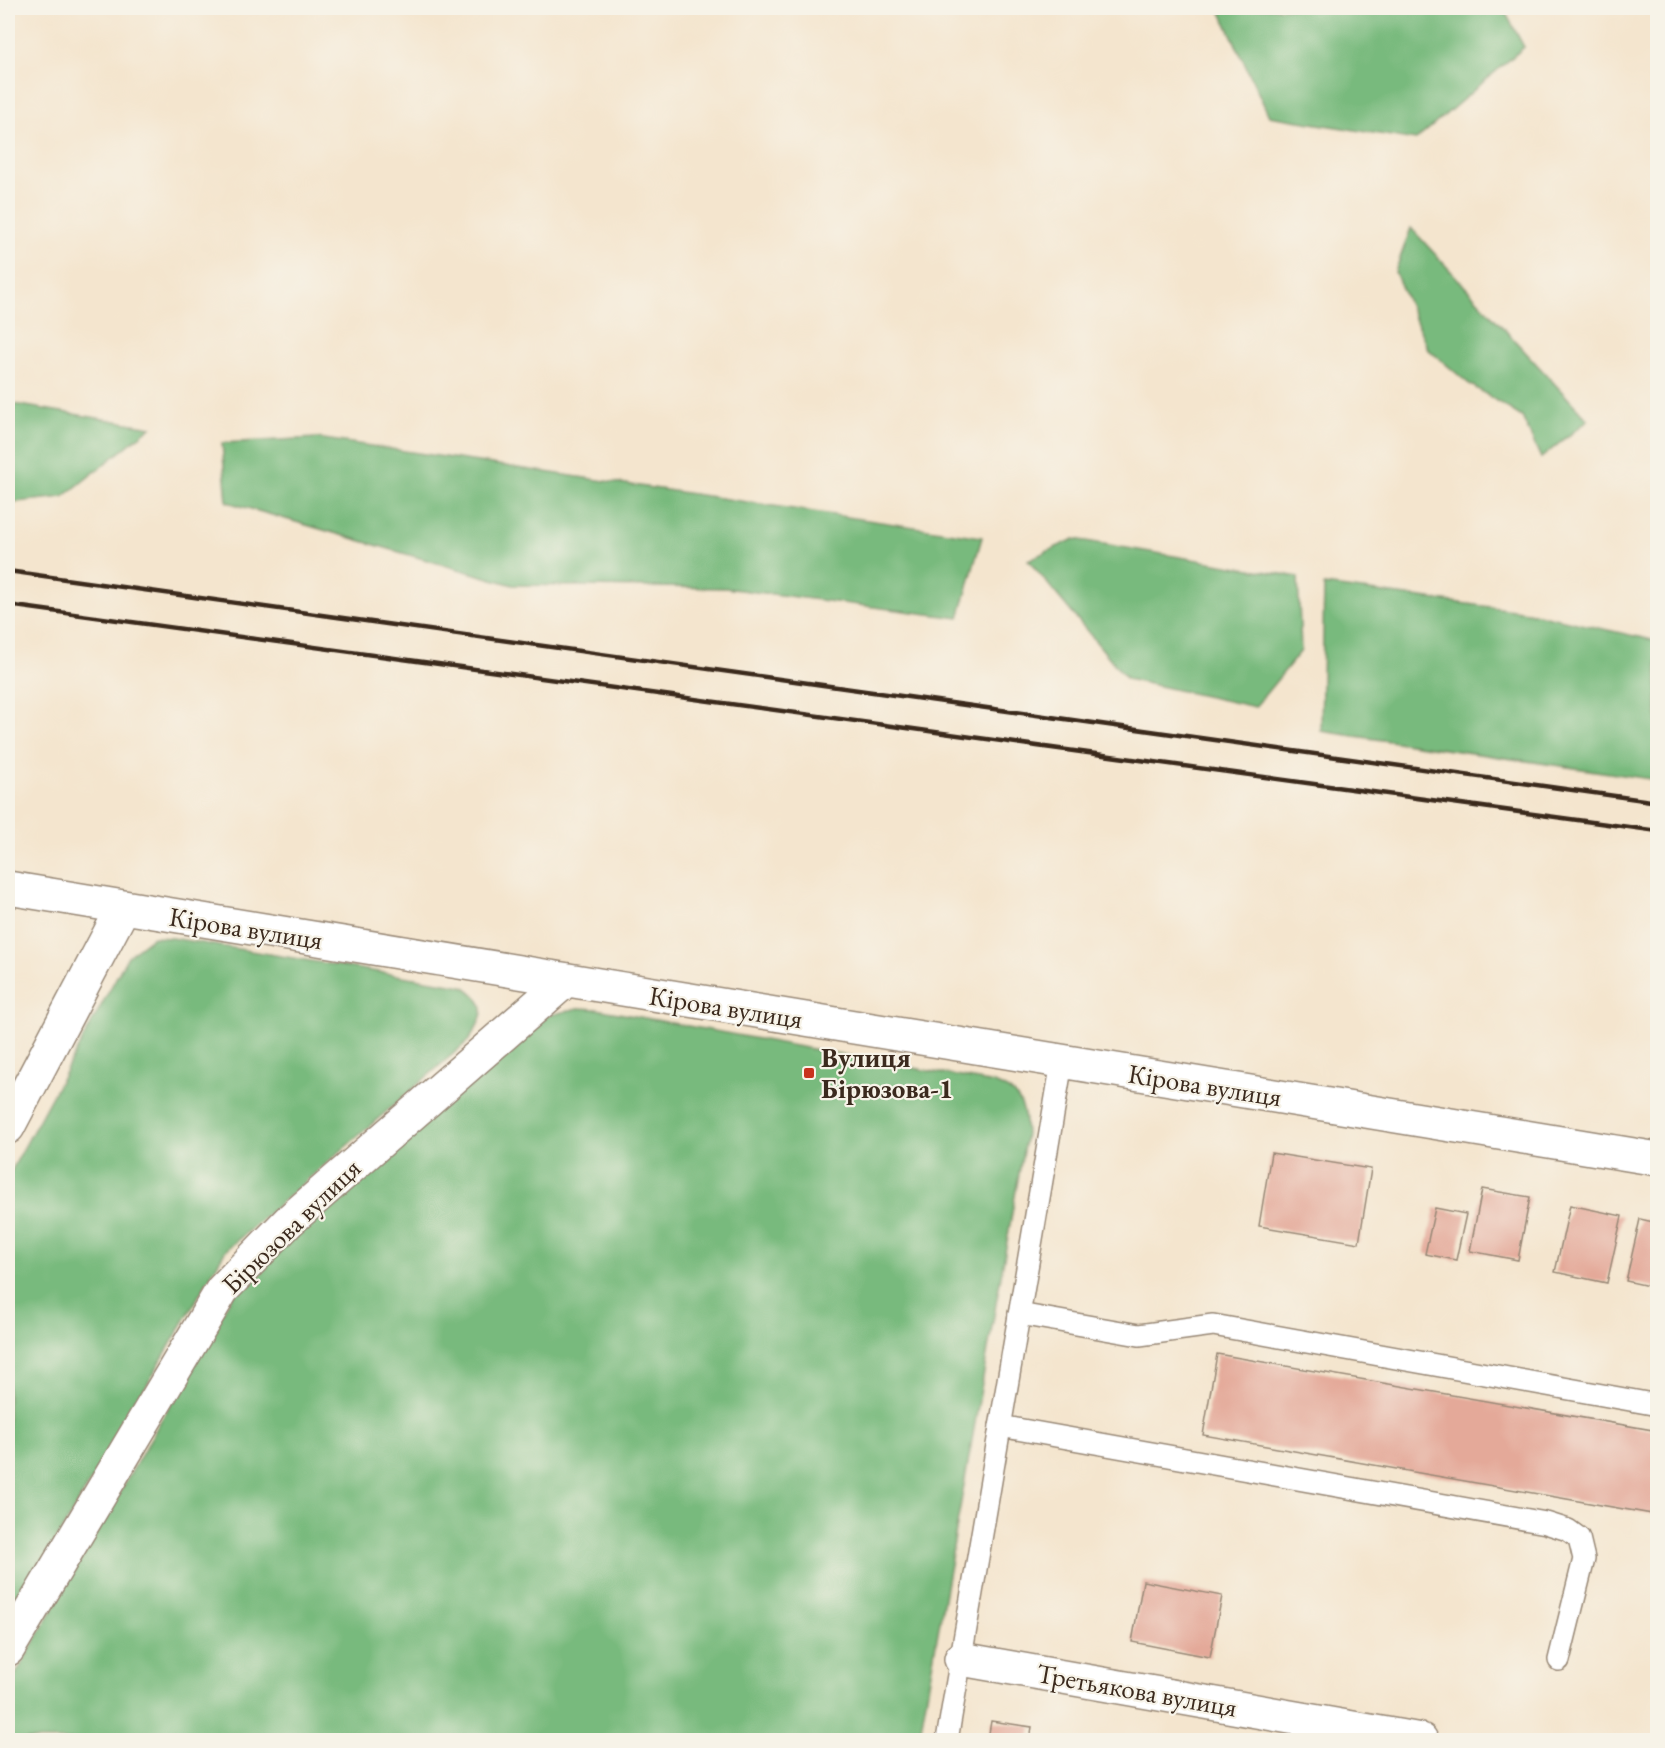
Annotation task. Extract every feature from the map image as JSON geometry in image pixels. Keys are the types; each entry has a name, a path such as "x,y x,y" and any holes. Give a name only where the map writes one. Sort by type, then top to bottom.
{"main road":[{"name":"Кірова вулиця","path":"8,888 1658,1159"},
{"path":"8,1127 123,908"},
{"name":"Бірюзова вулиця","path":"8,1649 222,1290 289,1221 566,980"},
{"name":"Третьякова вулиця","path":"961,1659 1421,1740"}],"lane":[{"path":"947,1740 1062,1062"},
{"path":"1019,1314 1139,1335 1213,1325 1658,1405"},
{"path":"1000,1426 1546,1523 1568,1530 1580,1539 1584,1559 1559,1660"}],"green space":[{"path":"1219,8 1503,8 1524,47 1416,140 1269,116"},
{"path":"1411,228 1588,420 1541,458 1522,417 1468,383 1428,349 1395,272"},
{"path":"8,403 151,427 63,497 8,503"},
{"path":"317,438 982,537 959,618 725,588 513,585 227,502 222,443"},
{"path":"1074,539 1298,577 1301,651 1255,707 1127,679 1028,560"},
{"path":"1324,585 1528,612 1657,641 1657,780 1321,731"},
{"path":"153,937 172,938 463,986 478,999 482,1011 481,1017 468,1041 225,1251 8,1623 8,1177 128,956"},
{"path":"578,1008 597,1009 994,1083 1011,1092 1023,1108 1026,1134 919,1740 8,1740 8,1688 232,1296 295,1231 547,1016"}],"building":[{"path":"1271,1153 1371,1169 1359,1243 1259,1226"},
{"path":"1482,1189 1530,1197 1518,1260 1470,1251"},
{"path":"1570,1205 1622,1216 1607,1283 1555,1272"},
{"path":"1435,1208 1466,1214 1456,1260 1425,1254"},
{"path":"1640,1219 1658,1223 1658,1288 1626,1281"},
{"path":"1217,1354 1658,1431 1658,1515 1203,1435"},
{"path":"1143,1581 1222,1596 1210,1657 1132,1642"},
{"path":"991,1721 1032,1727 1030,1740 988,1740"}],"railway":[{"path":"8,571 1658,802"},
{"path":"8,605 1658,831"}],"place":[{"name":"Вулиця Бірюзова-1","path":"809,1073"}]}
